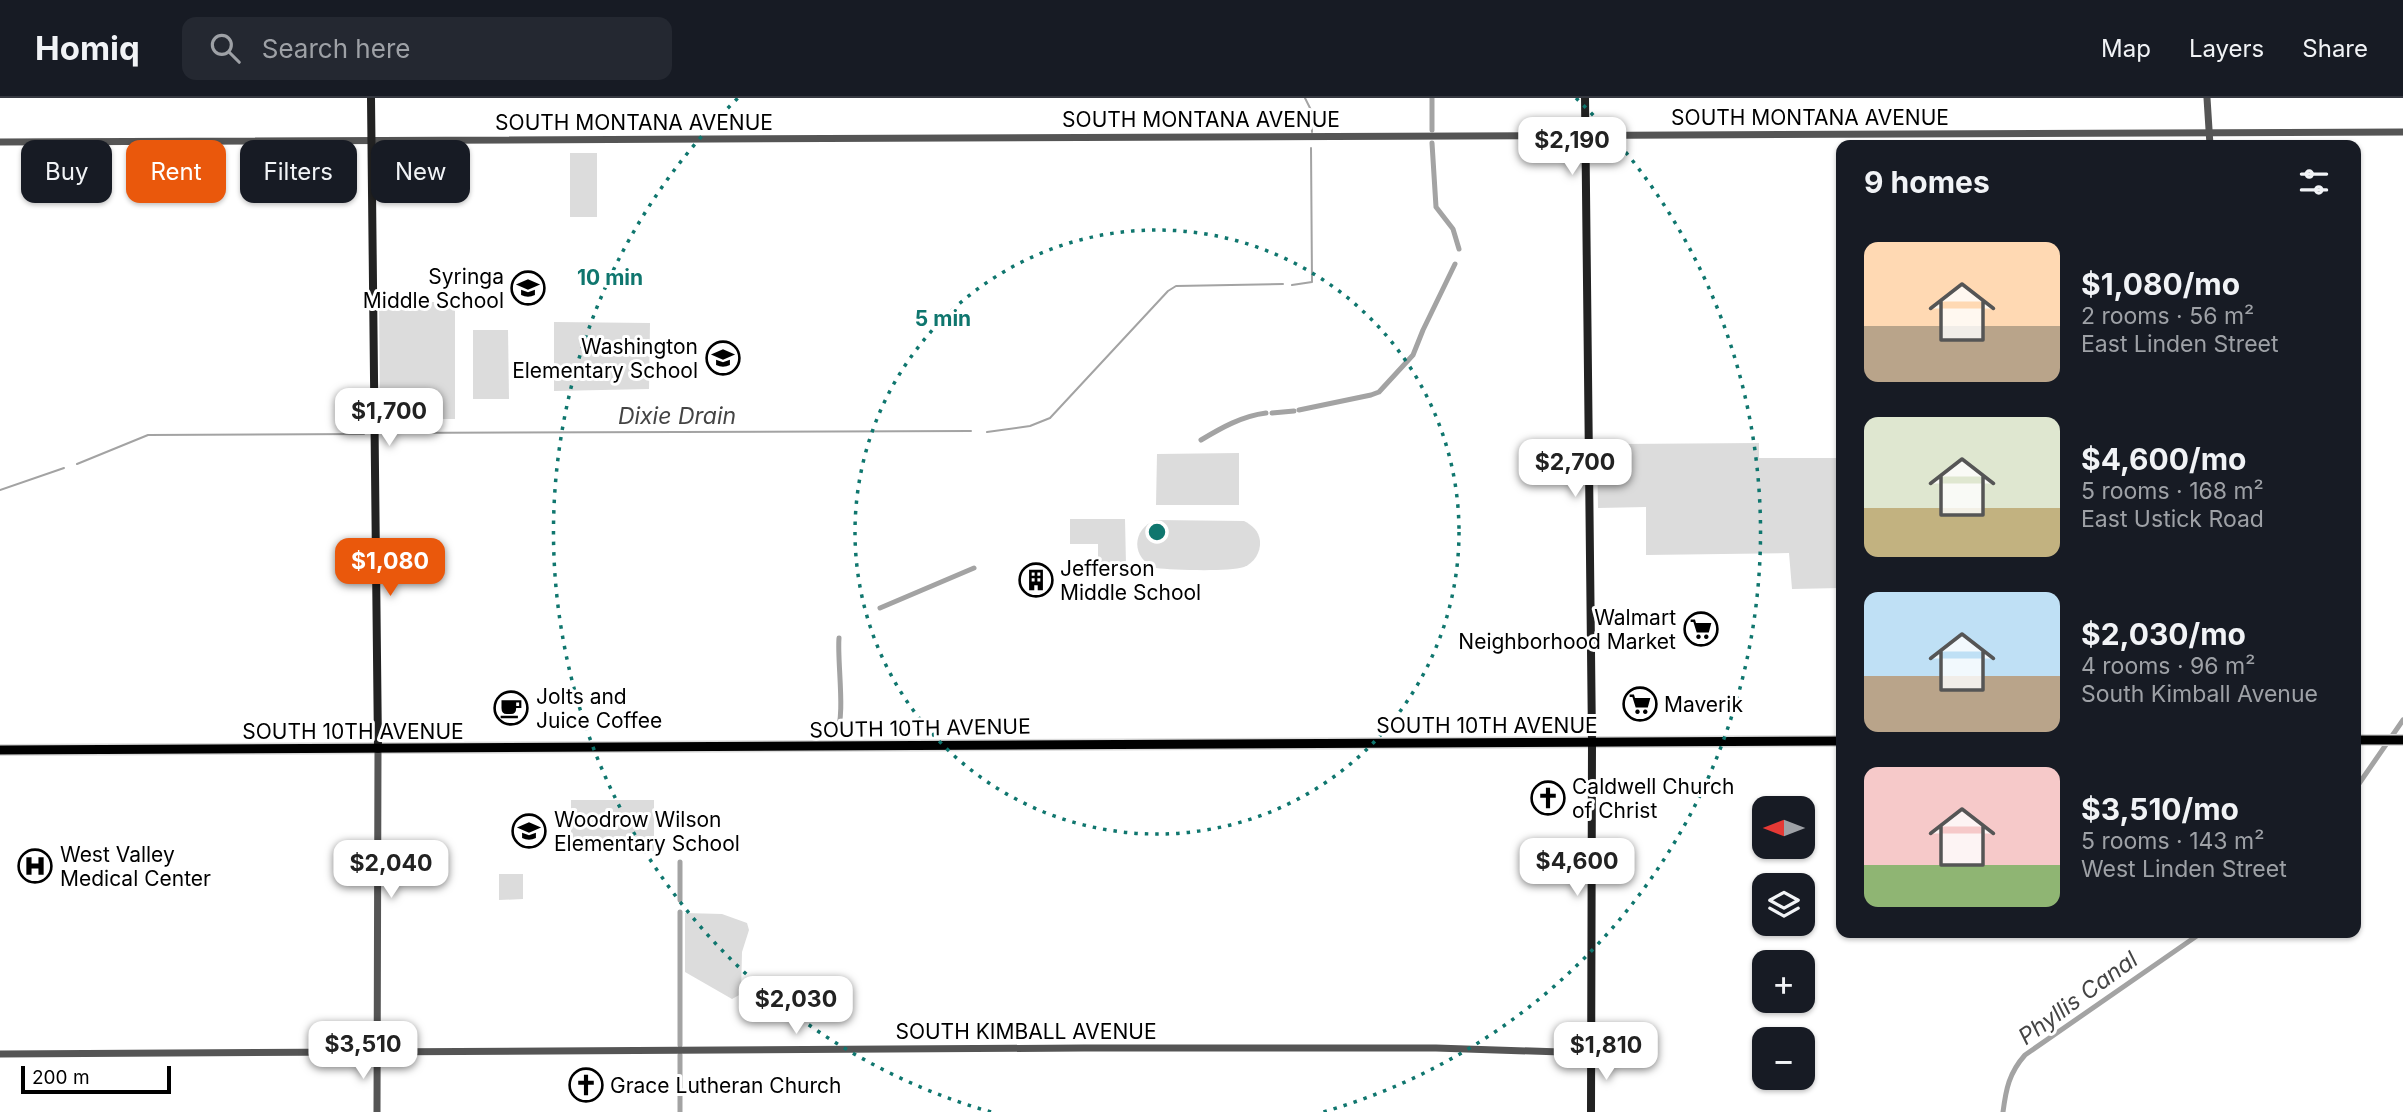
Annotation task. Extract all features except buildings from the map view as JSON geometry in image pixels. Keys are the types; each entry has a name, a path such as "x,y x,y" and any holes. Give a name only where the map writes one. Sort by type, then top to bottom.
{"main road":[{"path":"371,98 372,140"},
{"path":"1585,98 1592,742 1591,1112"},
{"path":"373,203 378,749"},
{"path":"2361,740 2394,740"},
{"name":"SOUTH 10TH AVENUE","path":"0,750 1836,741"}],"street":[{"path":"2207,98 2210,140"},
{"name":"SOUTH MONTANA AVENUE","path":"372,140 2403,132"},
{"name":"SOUTH MONTANA AVENUE","path":"0,142 371,140"},
{"path":"377,1112 378,749"},
{"name":"SOUTH KIMBALL AVENUE","path":"0,1054 1436,1048 1591,1053"}],"shaded area":[{"path":"570,153 597,153 597,217 570,217"},
{"path":"380,302 455,302 455,419 380,419"},
{"path":"554,322 650,323 649,389 554,391"},
{"path":"473,330 508,330 509,399 473,399"},
{"path":"1601,440 1619,440 1620,444 1759,443 1759,458 1836,458 1836,588 1792,589 1789,553 1646,555 1646,507 1598,508 1597,444"},
{"path":"1239,453 1239,505 1156,505 1157,454"},
{"path":"1070,519 1125,519 1126,565 1098,565 1098,544 1070,544"},
{"path":"1156,520 1244,521 1258,534 1259,549 1251,563 1237,569 1156,568 1142,558 1137,544 1142,530"},
{"path":"571,800 654,800 654,851 571,851"},
{"path":"499,874 523,874 523,899 499,900"},
{"path":"685,913 722,914 747,923 749,930 742,952 741,994 732,999 685,972"}],"waterway":[{"name":"Dixie Drain","path":"1305,98 1311,110 1312,132"},
{"path":"1432,98 1432,130"},
{"path":"1432,143 1436,207 1453,229 1459,249"},
{"name":"Dixie Drain","path":"1292,285 1312,282 1311,148"},
{"path":"1299,410 1379,392 1413,355 1455,264"},
{"name":"Dixie Drain","path":"987,432 1030,426 1050,418 1168,291 1176,286 1283,284"},
{"path":"1272,413 1294,411"},
{"path":"1201,440 1240,420 1266,413"},
{"name":"Dixie Drain","path":"383,433 971,431"},
{"name":"Dixie Drain","path":"77,464 148,435 364,434"},
{"name":"Dixie Drain","path":"0,490 64,468"},
{"path":"880,608 974,568"},
{"path":"836,735 841,703 839,638"},
{"name":"Phyllis Canal","path":"2361,781 2403,720"},
{"path":"680,862 680,900"},
{"path":"680,912 680,1045"},
{"name":"Phyllis Canal","path":"2003,1112 2009,1082 2025,1055 2194,938"},
{"path":"680,1055 680,1112"}],"place":[{"name":"Syringa Middle School","path":"528,288"},
{"name":"Washington Elementary School","path":"723,358"},
{"name":"Jefferson Middle School","path":"1036,580"},
{"name":"Walmart Neighborhood Market","path":"1701,629"},
{"name":"Maverik","path":"1640,704"},
{"name":"Jolts and Juice Coffee","path":"511,708"},
{"name":"Caldwell Church of Christ","path":"1548,798"},
{"name":"Woodrow Wilson Elementary School","path":"529,831"},
{"name":"West Valley Medical Center","path":"35,866"},
{"name":"Grace Lutheran Church","path":"586,1085"}]}
